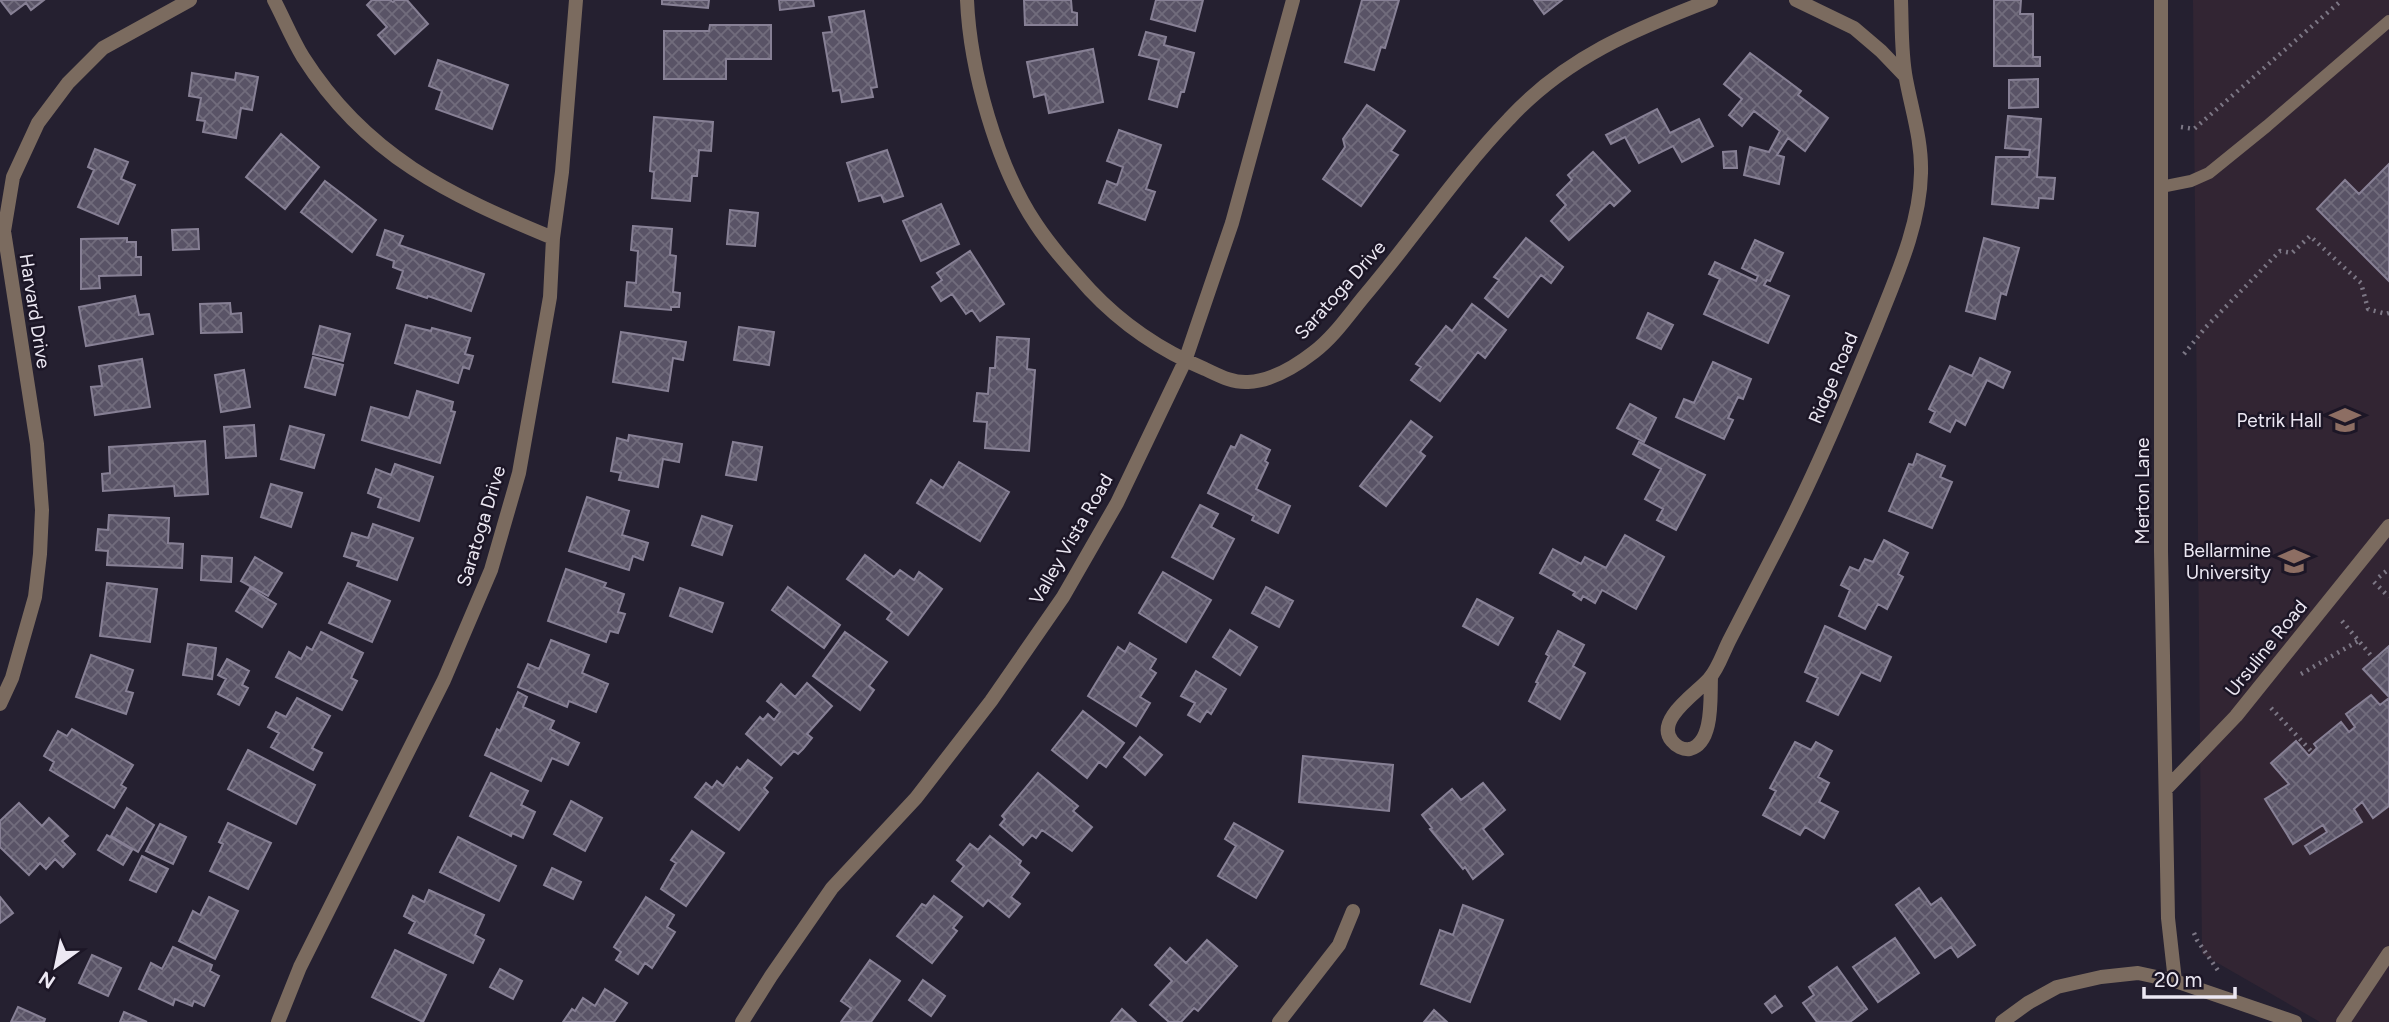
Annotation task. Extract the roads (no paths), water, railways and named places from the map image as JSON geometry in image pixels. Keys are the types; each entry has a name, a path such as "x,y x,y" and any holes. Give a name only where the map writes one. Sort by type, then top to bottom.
{"street":[{"name":"Harvard Drive","path":"0,704 12,678 35,597 42,510 37,444 4,231 13,177 38,123 68,83 103,48 190,0"},
{"path":"274,0 308,64 327,91 370,138 417,173 486,210 553,238"},
{"name":"Saratoga Drive","path":"278,1022 300,967 444,680 491,570 519,473 550,297 553,238 562,172 576,0"},
{"name":"Saratoga Drive","path":"967,0 968,29 982,96 1007,168 1036,224 1066,264 1097,297 1144,337 1185,361 1226,379 1248,382 1275,376 1315,352 1389,267 1510,117 1566,68 1599,48 1665,17 1711,0"},
{"name":"Valley Vista Road","path":"742,1022 832,888 916,798 991,701 1063,597 1116,503 1185,361 1232,223 1293,0"},
{"path":"1796,0 1854,28 1905,76"},
{"name":"Ridge Road","path":"1711,678 1707,732 1701,742 1692,749 1684,749 1674,744 1668,736 1668,726 1689,697 1711,678 1784,535 1858,371 1901,263 1919,198 1921,147 1905,76 1901,0"},
{"name":"Merton Lane","path":"2161,0 2161,551 2168,918 2175,981"},
{"name":"Ursuline Road","path":"2166,789 2236,716 2389,526"},
{"path":"1279,1022 1339,945 1353,911"},
{"path":"2343,1022 2389,953"},
{"path":"2002,1022 2057,987 2101,977 2137,973 2175,981 2295,1022"}],"lane":[{"path":"2161,187 2191,181 2209,173 2389,21"}],"place":[{"name":"Petrik Hall","path":"2345,420"},
{"name":"Bellarmine University","path":"2294,561"}]}
